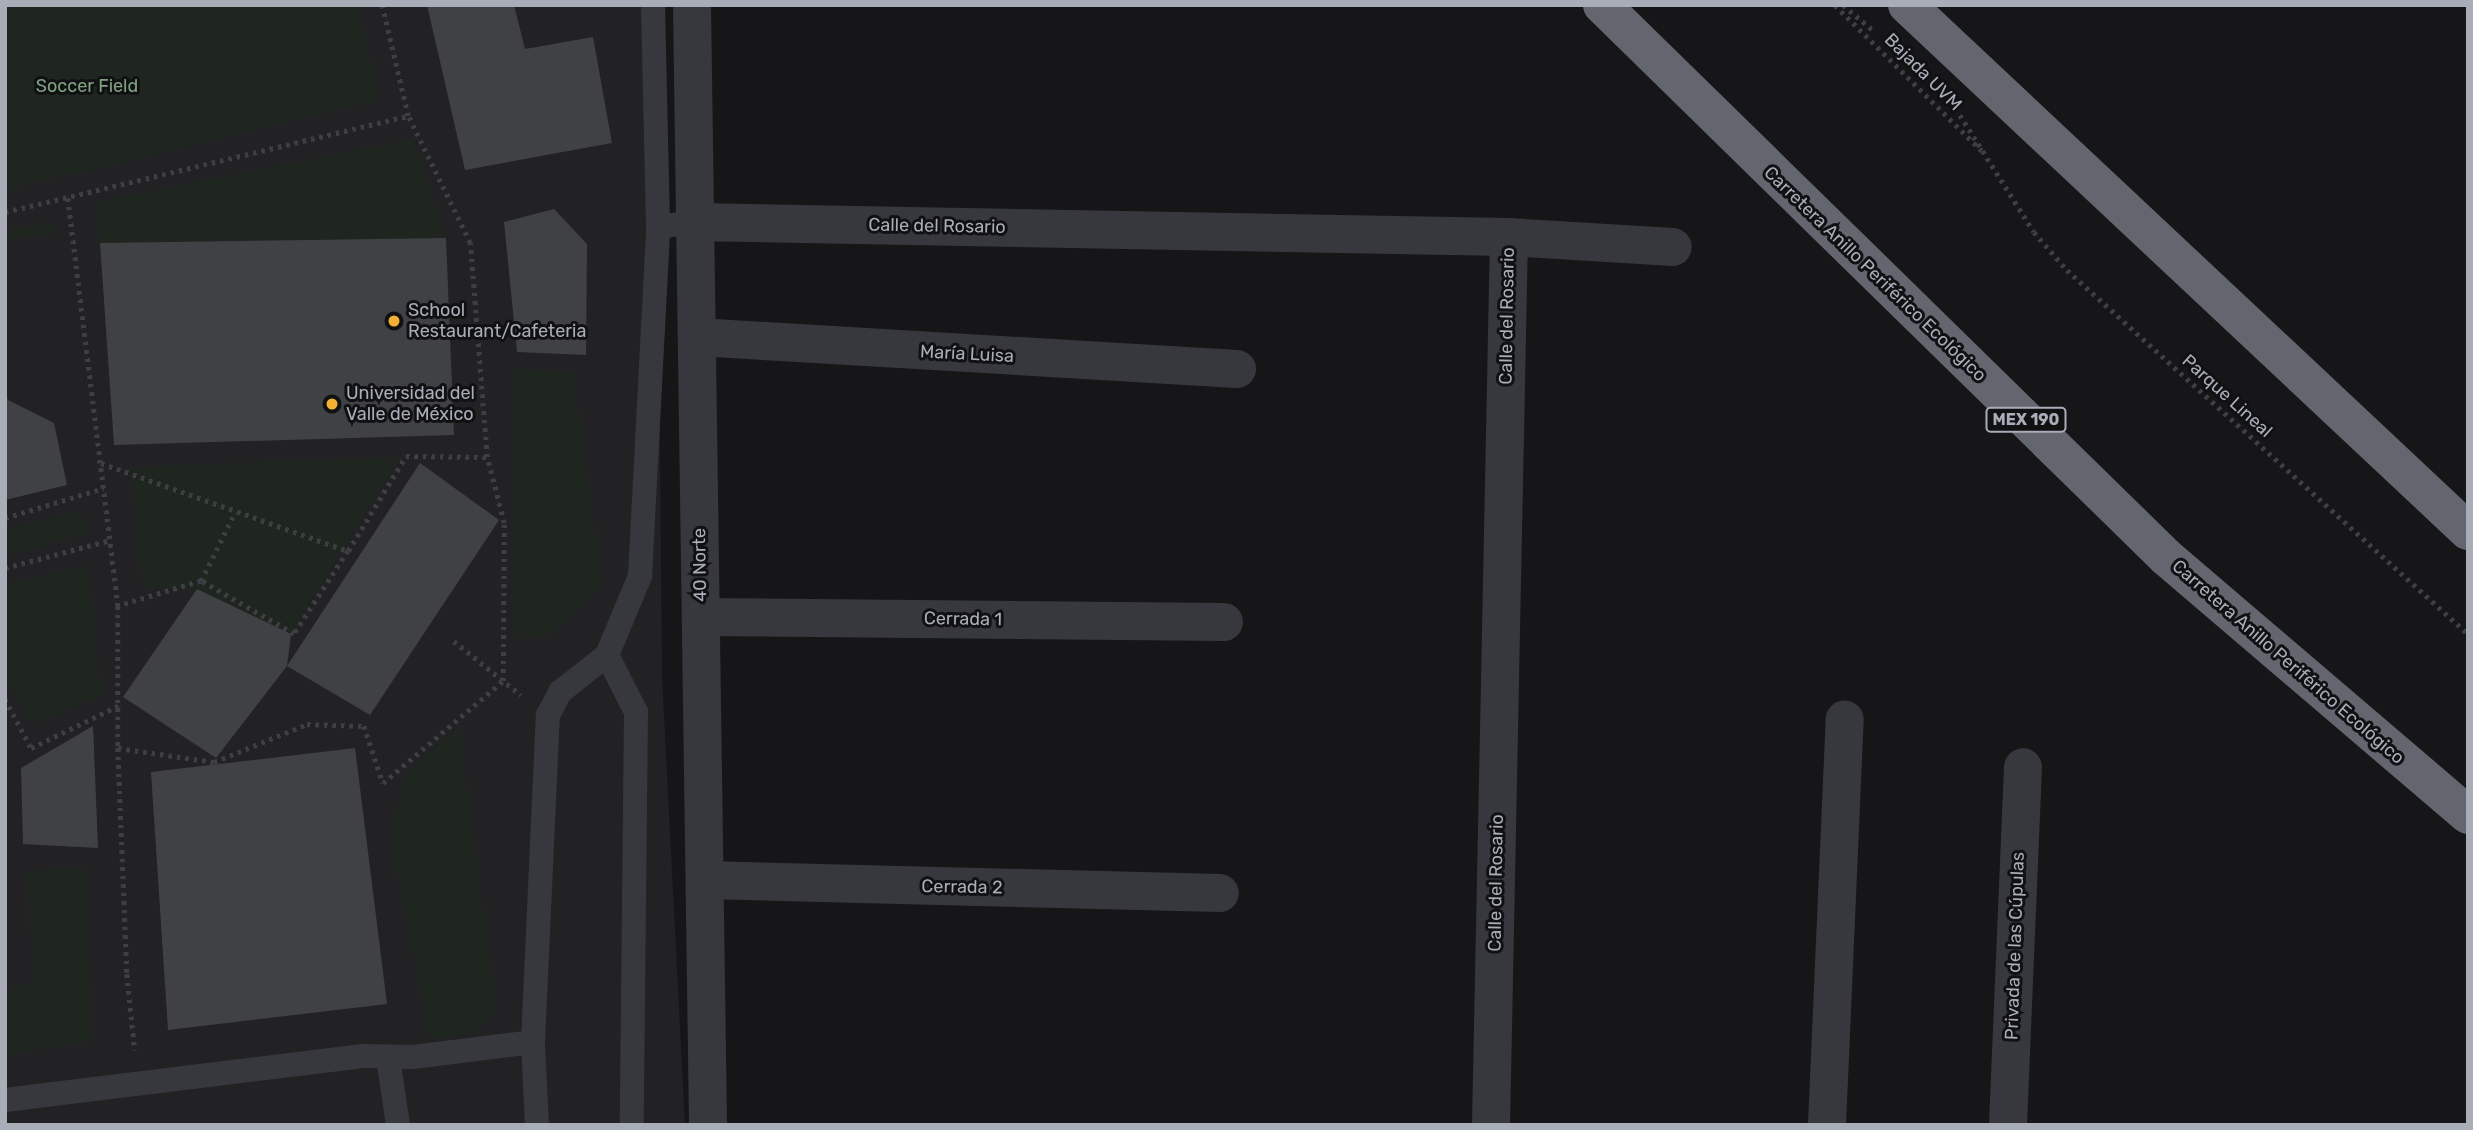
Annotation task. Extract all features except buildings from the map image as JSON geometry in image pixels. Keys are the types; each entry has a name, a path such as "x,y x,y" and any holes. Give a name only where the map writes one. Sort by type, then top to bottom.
{"highway":[{"name":"Carretera Anillo Periférico Ecológico","path":"1602,5 2166,557 2468,815"},
{"path":"1907,5 2468,531"}],"street":[{"name":"40 Norte","path":"692,5 708,1125"},
{"name":"Calle del Rosario","path":"695,222 1508,237 1491,1125"},
{"path":"1508,237 1673,247"},
{"name":"María Luisa","path":"696,337 1237,369"},
{"name":"Cerrada 1","path":"701,617 1224,622"},
{"path":"1827,1125 1844,719"},
{"name":"Privada de las Cúpulas","path":"2008,1125 2023,767"},
{"name":"Cerrada 2","path":"705,880 1220,893"}],"lane":[{"path":"537,1125 533,1042 548,715 561,692 607,655 640,576 658,227 653,5"},
{"path":"658,227 695,222"},
{"path":"607,655 636,712 632,1125"},
{"path":"5,1100 363,1056 388,1058 533,1042"},
{"path":"388,1058 398,1125"}],"path":[{"path":"118,748 214,762 307,724 364,726 383,783 503,681 504,523 487,457 470,243 408,116 382,5"},
{"name":"Bajada UVM","path":"1835,5 1990,159"},
{"path":"5,212 408,116"},
{"name":"Parque Lineal","path":"1990,159 2034,232 2067,270 2468,634"},
{"path":"68,198 118,606 118,748 127,974 138,1084"},
{"path":"118,606 201,581 294,634 406,456 487,457"},
{"path":"101,463 348,551"},
{"path":"5,518 104,488"},
{"path":"201,581 235,512"},
{"path":"5,568 110,540"},
{"path":"454,641 548,715"},
{"path":"5,699 30,747 118,706"}],"shaded area":[{"name":"Universidad del Valle de México","path":"5,5 656,5 662,676 685,1125 5,1125"}],"green space":[{"name":"Soccer Field","path":"5,5 357,5 380,100 5,190"},
{"path":"414,139 446,238 100,243 95,202"},
{"path":"47,222 56,233 5,239 5,230"},
{"path":"513,368 573,373 602,584 548,636 514,639"},
{"path":"399,457 291,634 197,589 143,587 130,467"},
{"path":"80,511 90,532 5,556 5,531"},
{"path":"88,565 101,696 33,724 5,677 5,584"},
{"path":"459,728 497,1011 475,1034 430,1039 390,838 405,775"},
{"path":"86,868 92,1041 5,1054 5,990 32,983 28,871"}],"place":[{"name":"School Restaurant/Cafeteria","path":"394,321"},
{"name":"Universidad del Valle de México","path":"332,404"}]}
